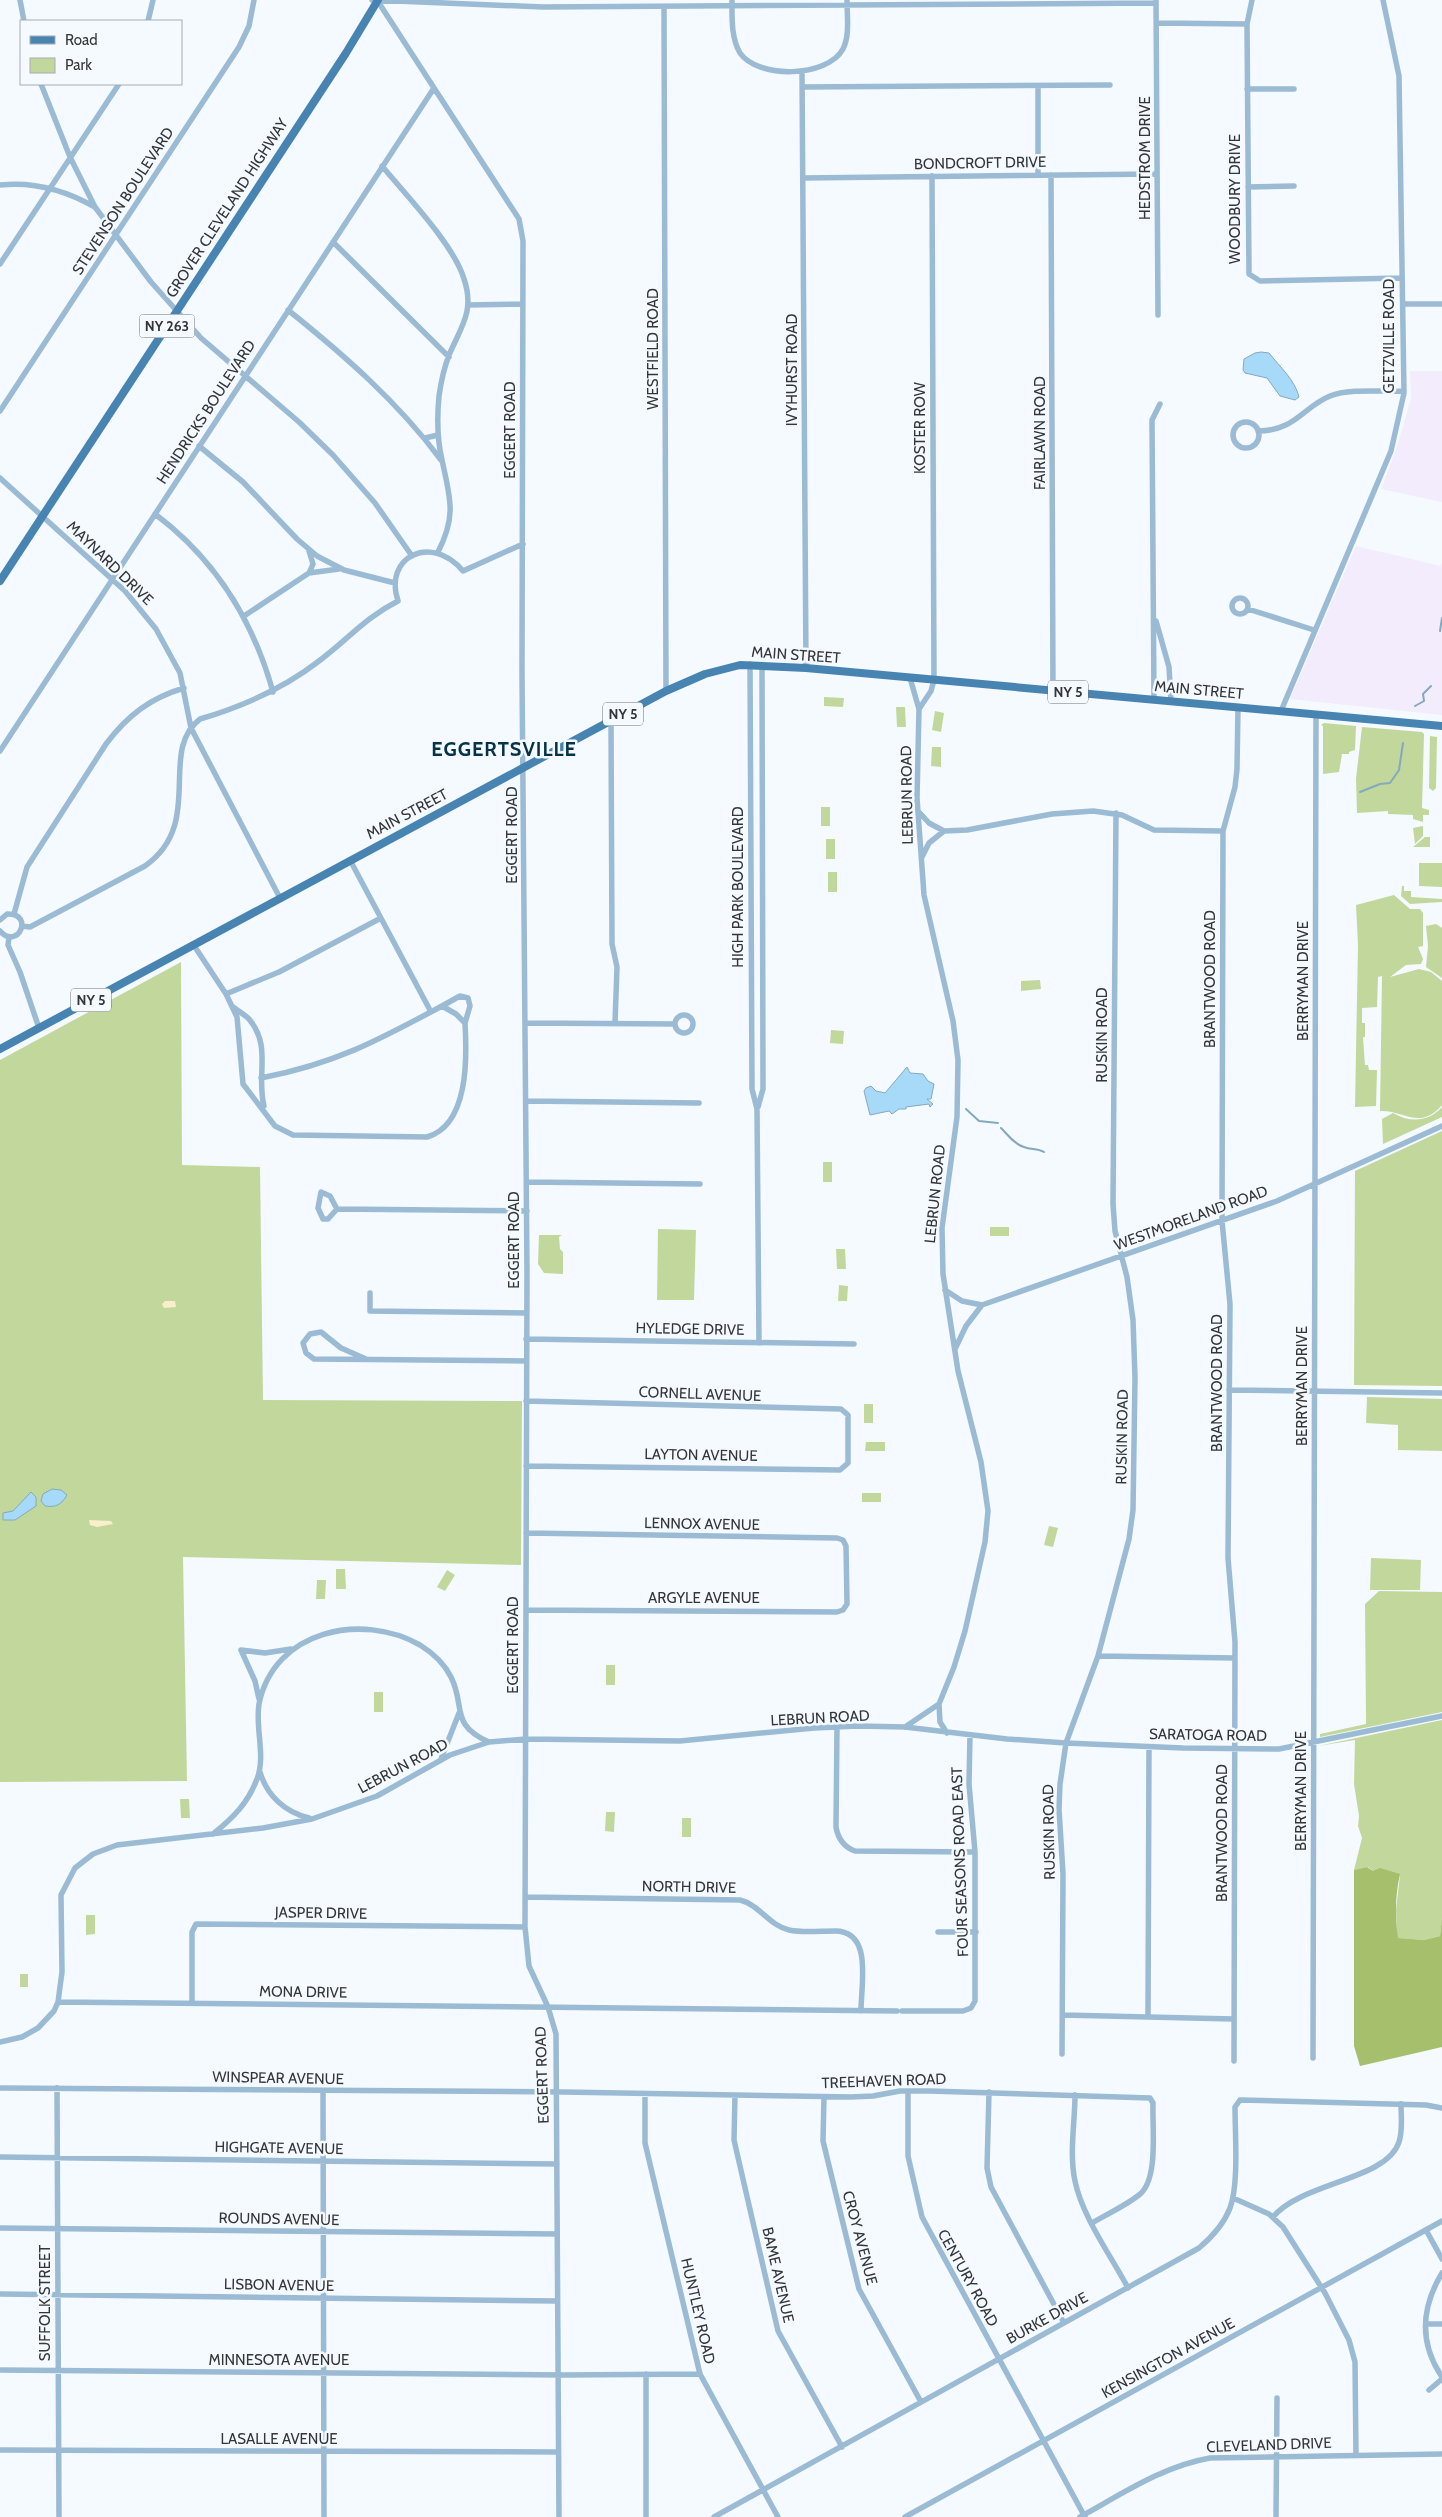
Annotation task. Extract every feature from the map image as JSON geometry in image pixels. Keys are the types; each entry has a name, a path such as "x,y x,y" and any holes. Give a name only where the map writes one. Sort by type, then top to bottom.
{"main road":[{"name":"GROVER CLEVELAND HIGHWAY","path":"0,581 378,0"},
{"name":"MAIN STREET","path":"0,1048 666,691 723,668 750,664 806,668 1442,726"}],"street":[{"path":"20,0 24,20"},
{"path":"148,20 153,0"},
{"name":"STEVENSON BOULEVARD","path":"0,411 239,47 250,24 254,0"},
{"path":"372,0 470,2 543,8 664,7 732,3 1156,2"},
{"name":"EGGERT ROAD","path":"378,0 519,219 523,241 526,1101 525,1897 529,1966 548,2008 556,2034 559,2517"},
{"path":"592,0 593,7"},
{"name":"WOODBURY DRIVE","path":"1252,0 1247,24 1249,274 1254,279 1402,278"},
{"name":"GETZVILLE ROAD","path":"1281,711 1391,450 1404,391 1399,76 1383,0"},
{"name":"HEDSTROM DRIVE","path":"1156,2 1158,315"},
{"path":"732,3 734,38 744,58 755,66 771,70 802,71 825,66 841,52 846,39 847,3"},
{"name":"WESTFIELD ROAD","path":"664,7 666,691"},
{"path":"1156,23 1247,24"},
{"name":"IVYHURST ROAD","path":"802,71 806,668"},
{"path":"41,85 70,157 95,207 145,274 176,312 245,376 299,422 350,473 391,523 412,556"},
{"path":"0,264 49,187 118,85"},
{"path":"803,87 1110,85"},
{"path":"1038,86 1038,175"},
{"name":"HENDRICKS BOULEVARD","path":"0,751 434,88"},
{"path":"1247,89 1294,89"},
{"path":"382,166 449,250 464,279 468,305 465,321 449,357 440,396 438,435 442,462 450,488 450,511 446,534 438,552"},
{"name":"BONDCROFT DRIVE","path":"803,178 1158,174"},
{"name":"FAIRLAWN ROAD","path":"1052,175 1053,691"},
{"name":"KOSTER ROW","path":"932,176 934,680"},
{"path":"0,185 27,184 49,187 64,191 95,207"},
{"path":"1248,186 1294,186"},
{"path":"333,242 449,357"},
{"path":"468,305 522,304"},
{"path":"1403,304 1442,304"},
{"path":"288,310 360,370 425,438 442,462"},
{"path":"1258,431 1268,431 1296,420 1332,394 1404,391"},
{"path":"1154,700 1152,420 1160,404"},
{"path":"1245,422 1253,424 1258,431 1256,443 1249,448 1237,445 1233,438 1237,426 1245,422"},
{"path":"425,438 438,435"},
{"path":"199,446 243,482 308,549 344,570"},
{"name":"MAYNARD DRIVE","path":"0,478 112,579 136,603 156,629 173,658 184,688 191,728 280,898"},
{"path":"154,514 200,554 224,584 244,616 261,653 273,692"},
{"path":"22,926 30,927 145,866 159,855 169,841 176,824 182,749 191,728 200,720 244,705 273,692 322,660 365,621 398,601 395,582 399,570 412,556 426,551 438,552 450,558 463,571 523,544"},
{"path":"308,549 313,564 309,573"},
{"path":"244,616 309,573 328,569 344,570 395,582"},
{"path":"1248,609 1314,630"},
{"path":"1154,612 1170,672 1171,701"},
{"name":"HIGH PARK BOULEVARD","path":"750,664 752,1088 757,1109 758,1343"},
{"name":"HIGH PARK BOULEVARD","path":"757,1109 763,1088 762,665"},
{"name":"LEBRUN ROAD","path":"910,678 919,709 918,811 921,861 928,915 954,1027 958,1071 957,1118 942,1228 945,1290 955,1349 988,1498 988,1522 965,1631 939,1704"},
{"path":"919,709 931,691 934,680"},
{"path":"14,914 23,877 31,860 114,733 127,719 146,704 184,688"},
{"name":"BRANTWOOD ROAD","path":"1234,2061 1235,1658 1228,1558 1230,1304 1222,1221 1223,831 1235,787 1238,707"},
{"name":"BERRYMAN DRIVE","path":"1313,2058 1316,714"},
{"path":"610,721 612,944 616,967 615,1023"},
{"path":"751,734 762,734"},
{"path":"918,811 929,823 944,831 974,829 1071,812 1116,813 1154,830 1223,831"},
{"name":"RUSKIN ROAD","path":"1062,2054 1063,1874 1058,1810 1060,1784 1066,1743 1098,1656 1129,1539 1134,1510 1135,1358 1131,1299 1115,1231 1113,1204 1116,813"},
{"path":"921,861 929,843 944,831"},
{"path":"350,860 431,1012"},
{"path":"751,898 762,898"},
{"path":"0,920 4,915 14,914 19,918 22,926 19,933 5,934"},
{"path":"226,994 279,972 381,918"},
{"path":"0,942 5,934"},
{"path":"5,934 39,1028"},
{"path":"193,944 232,1006 240,1034 241,1078 247,1090 265,1110 275,1126 293,1135 402,1137 433,1135 446,1126 464,1090 465,1023 470,1006 468,998 460,996 376,1042 339,1058 300,1070 261,1078"},
{"path":"232,1006 248,1019 261,1041 263,1060 261,1096 265,1110"},
{"path":"442,1006 456,1014 465,1023"},
{"path":"525,1023 675,1024"},
{"path":"526,1101 700,1103"},
{"name":"WESTMORELAND ROAD","path":"982,1305 1277,1201 1442,1126"},
{"path":"526,1182 700,1184"},
{"path":"321,1192 330,1196 337,1209 333,1216 323,1219 318,1208 321,1192"},
{"path":"337,1209 526,1212"},
{"path":"945,1290 962,1301 982,1305 966,1326 955,1349"},
{"path":"370,1293 370,1311 526,1313"},
{"path":"366,1360 341,1348 321,1332 310,1334 303,1343 306,1353 311,1358 366,1360 526,1361"},
{"name":"HYLEDGE DRIVE","path":"526,1339 854,1344"},
{"path":"1229,1390 1442,1393"},
{"name":"CORNELL AVENUE","path":"526,1401 841,1409 848,1415 848,1439"},
{"name":"LAYTON AVENUE","path":"526,1466 840,1470 848,1462 848,1439"},
{"name":"LENNOX AVENUE","path":"526,1533 837,1538 843,1540 846,1546 847,1573"},
{"name":"ARGYLE AVENUE","path":"526,1610 837,1612 843,1610 847,1604 847,1573"},
{"path":"260,1703 271,1674 293,1649 312,1638 335,1630 369,1628 393,1633 430,1651 443,1664 452,1678 458,1713 474,1733 489,1742"},
{"path":"213,1834 244,1806 251,1795 259,1770 260,1703 255,1680 241,1650 265,1653 293,1649"},
{"path":"1098,1656 1235,1658"},
{"path":"904,1727 939,1704"},
{"path":"939,1704 940,1722 947,1733"},
{"path":"441,1760 458,1713"},
{"name":"SARATOGA ROAD","path":"970,1736 1149,1747 1279,1749 1442,1716"},
{"path":"836,1727 836,1827 838,1837 845,1846 855,1851 975,1852"},
{"name":"LEBRUN ROAD","path":"0,2042 22,2037 38,2028 54,2011 58,2002 62,1972 61,1895 70,1876 79,1864 92,1854 117,1845 263,1828 312,1819 377,1796 441,1760 469,1747 489,1742 526,1739 670,1742 836,1727 904,1727 970,1736"},
{"name":"FOUR SEASONS ROAD EAST","path":"861,2011 963,2011 971,2008 976,1998 975,1852 969,1784 970,1736"},
{"path":"1148,2017 1149,1747"},
{"path":"259,1770 268,1790 281,1805 292,1812 312,1819"},
{"name":"NORTH DRIVE","path":"525,1897 740,1900 752,1904 772,1923 790,1930 848,1933 856,1939 861,1949 861,2011"},
{"name":"JASPER DRIVE","path":"192,2003 192,1932 196,1924 526,1927"},
{"path":"938,1932 976,1932"},
{"name":"MONA DRIVE","path":"58,2002 861,2011"},
{"path":"1063,2015 1233,2019"},
{"name":"WINSPEAR AVENUE","path":"0,2088 556,2093"},
{"name":"SUFFOLK STREET","path":"57,2088 59,2517"},
{"path":"322,2091 324,2517"},
{"name":"TREEHAVEN ROAD","path":"556,2093 865,2097 908,2091 1075,2095 1152,2100 1152,2171 1148,2184 1139,2195 1092,2223"},
{"name":"CENTURY ROAD","path":"908,2091 908,2156 922,2216 1083,2516"},
{"path":"989,2092 987,2168 991,2188 1064,2323"},
{"name":"HUNTLEY ROAD","path":"645,2094 645,2143 700,2374 778,2517"},
{"name":"BAME AVENUE","path":"735,2095 734,2140 778,2331 842,2446"},
{"path":"1075,2095 1074,2174 1078,2195 1128,2288"},
{"name":"CROY AVENUE","path":"824,2097 823,2141 858,2289 921,2402"},
{"name":"BURKE DRIVE","path":"714,2517 1192,2253 1207,2242 1226,2217 1233,2198 1235,2104 1243,2099 1401,2104"},
{"path":"1273,2217 1287,2203 1300,2196 1366,2171 1389,2158 1400,2141 1401,2104 1431,2105 1442,2108"},
{"name":"HIGHGATE AVENUE","path":"0,2157 557,2164"},
{"path":"1233,2198 1273,2217 1287,2233 1349,2340 1355,2357 1356,2455"},
{"name":"KENSINGTON AVENUE","path":"905,2517 1442,2221"},
{"name":"ROUNDS AVENUE","path":"0,2228 557,2234"},
{"path":"1426,2230 1442,2259"},
{"path":"1429,2390 1442,2378 1428,2350 1427,2324 1428,2302 1442,2273"},
{"name":"LISBON AVENUE","path":"0,2294 557,2301"},
{"path":"1427,2324 1442,2324"},
{"name":"MINNESOTA AVENUE","path":"0,2370 700,2374"},
{"path":"646,2374 646,2517"},
{"path":"1276,2517 1277,2398"},
{"name":"LASALLE AVENUE","path":"0,2450 558,2452"},
{"name":"CLEVELAND DRIVE","path":"1083,2516 1154,2476 1184,2463 1233,2456 1442,2454"}],"shaded area":[{"path":"1410,371 1442,371 1442,502 1381,489 1397,447 1411,399"},
{"path":"1356,546 1441,566 1442,562 1442,715 1290,699"}],"green space":[{"path":"824,697 844,698 843,707 824,706"},
{"path":"896,707 905,707 906,727 897,727"},
{"path":"935,711 944,713 941,732 932,730"},
{"path":"1324,723 1356,726 1355,750 1349,752 1349,754 1342,754 1339,772 1323,774 1323,726 1321,725"},
{"path":"1362,727 1422,732 1424,734 1422,808 1429,810 1429,815 1423,815 1423,822 1413,819 1413,815 1388,814 1388,811 1357,813 1356,779"},
{"path":"1430,736 1437,737 1436,788 1433,791 1429,788"},
{"path":"932,747 941,747 941,767 931,766"},
{"path":"821,807 830,807 830,826 821,826"},
{"path":"1423,826 1423,836 1415,844 1413,828"},
{"path":"1425,837 1430,837 1430,847 1413,847"},
{"path":"826,839 835,839 835,859 826,859"},
{"path":"1419,863 1442,863 1442,887 1419,886"},
{"path":"828,872 837,872 837,892 828,892"},
{"path":"1402,886 1404,886 1404,891 1411,891 1411,897 1442,899 1442,902 1410,904 1401,896"},
{"path":"1394,895 1410,909 1420,909 1423,913 1423,946 1418,947 1423,959 1421,964 1406,965 1390,977 1419,969 1431,972 1442,981 1442,1105 1434,1113 1419,1118 1380,1111 1382,976 1378,977 1377,1007 1362,1008 1362,1023 1365,1023 1365,1037 1363,1037 1365,1065 1368,1065 1369,1070 1377,1070 1376,1106 1355,1107 1358,945 1356,905"},
{"path":"1436,924 1442,928 1442,978 1426,967 1428,946 1426,926"},
{"path":"181,962 182,1165 260,1167 263,1400 522,1401 521,1565 183,1557 187,1781 0,1782 0,1060"},
{"path":"1040,980 1041,989 1021,991 1021,981"},
{"path":"831,1030 844,1031 843,1044 830,1043"},
{"path":"1442,1107 1442,1117 1383,1144 1382,1119 1393,1113 1406,1118 1425,1118 1431,1116"},
{"path":"1442,1131 1442,1386 1354,1385 1355,1171"},
{"path":"823,1162 832,1162 832,1182 823,1182"},
{"path":"990,1227 1009,1227 1009,1236 990,1236"},
{"path":"658,1229 696,1230 694,1300 657,1300"},
{"path":"539,1235 562,1235 559,1237 560,1249 563,1252 563,1274 544,1273 538,1264"},
{"path":"836,1249 845,1249 846,1269 837,1269"},
{"path":"839,1285 848,1286 847,1301 838,1301"},
{"path":"1367,1397 1442,1399 1442,1451 1398,1450 1398,1425 1366,1423"},
{"path":"864,1404 873,1404 873,1423 864,1423"},
{"path":"866,1442 885,1442 885,1451 865,1451"},
{"path":"862,1493 881,1493 881,1502 862,1502"},
{"path":"1049,1526 1058,1528 1053,1547 1044,1545"},
{"path":"1371,1558 1421,1560 1420,1590 1370,1590"},
{"path":"336,1569 345,1569 346,1589 336,1589"},
{"path":"447,1570 455,1575 445,1591 437,1587"},
{"path":"317,1580 326,1580 325,1599 316,1599"},
{"path":"1379,1591 1442,1592 1442,1712 1320,1737 1320,1734 1366,1724 1365,1604"},
{"path":"606,1665 615,1665 615,1685 606,1685"},
{"path":"374,1692 383,1692 383,1712 374,1712"},
{"path":"1442,1720 1442,1917 1440,1936 1424,1940 1397,1938 1396,1910 1400,1875 1373,1871 1368,1867 1354,1870 1362,1838 1358,1826 1359,1816 1354,1784 1355,1740 1318,1746"},
{"path":"180,1799 189,1799 190,1818 181,1818"},
{"path":"606,1812 615,1812 614,1832 605,1831"},
{"path":"682,1818 691,1818 691,1837 682,1837"},
{"path":"1367,1867 1373,1871 1380,1868 1400,1874 1396,1906 1398,1938 1424,1940 1440,1936 1442,1917 1442,2047 1360,2066 1354,2046 1354,1870"},
{"path":"86,1915 95,1915 95,1934 86,1935"},
{"path":"20,1974 28,1974 28,1987 20,1987"}],"sand":[{"path":"165,1301 175,1301 176,1307 164,1308 162,1304"},
{"path":"89,1520 111,1521 113,1524 97,1527 90,1525"}],"water":[{"path":"1261,352 1269,353 1291,379 1299,397 1295,400 1280,396 1267,378 1245,373 1243,370 1244,359"},
{"path":"907,1067 910,1073 923,1074 928,1081 934,1084 931,1099 927,1099 933,1104 930,1107 929,1104 906,1107 906,1109 899,1109 892,1114 889,1111 870,1115 864,1091 866,1088 871,1086 876,1091 885,1093"},
{"path":"52,1489 61,1490 67,1495 58,1505 45,1506 41,1501 43,1494"},
{"path":"31,1492 36,1497 36,1506 15,1520 3,1520 3,1513 13,1511"}],"waterway":[{"path":"1440,631 1442,618"},
{"path":"1415,706 1424,701 1423,694 1431,686"},
{"path":"1360,792 1380,784 1390,783 1399,770 1403,743"},
{"path":"966,1109 979,1121 998,1123"},
{"path":"1001,1128 1020,1146 1044,1152"}],"district":[{"name":"EGGERTSVILLE","path":"504,749"}]}
